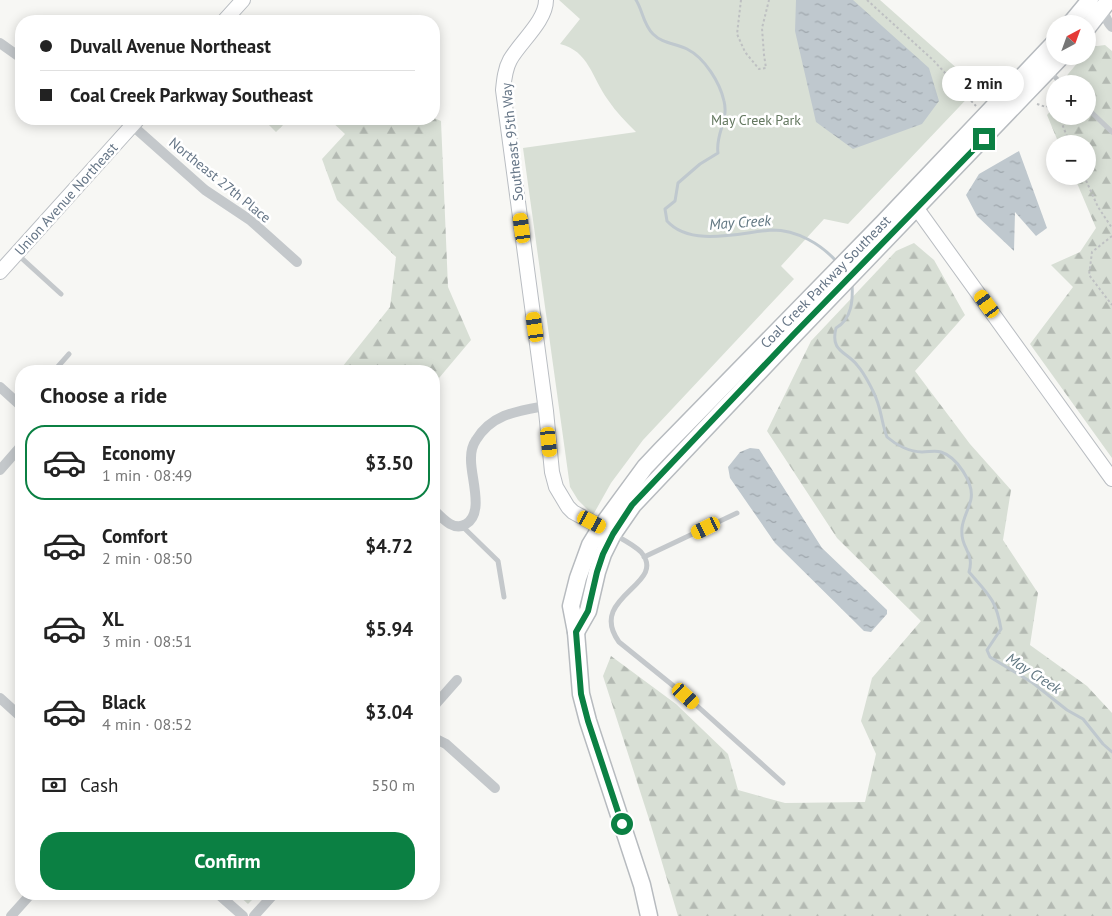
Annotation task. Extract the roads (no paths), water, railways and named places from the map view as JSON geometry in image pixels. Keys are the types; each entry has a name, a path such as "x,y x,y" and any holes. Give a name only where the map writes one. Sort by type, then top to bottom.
{"main road":[{"path":"1083,15 1101,3"},
{"path":"1094,15 1101,3"},
{"name":"Coal Creek Parkway Southeast","path":"913,202 1046,52"},
{"name":"Coal Creek Parkway Southeast","path":"576,632 588,611 607,531 635,481 661,450 791,327 913,202 1055,65"},
{"path":"607,531 590,545 578,578 571,606 576,632 581,694 588,721 642,885 649,916"}],"street":[{"path":"229,15 243,0"},
{"name":"Southeast 95th Way","path":"546,0 543,14 509,62 503,90 552,472 556,488 573,512 607,531"},
{"path":"1101,3 1106,22 1112,27"},
{"path":"0,43 15,54"},
{"name":"Union Avenue Northeast","path":"0,272 129,125"},
{"name":"Northeast 27th Place","path":"136,125 205,190 250,220 298,262"},
{"path":"913,202 1112,479"},
{"path":"0,387 15,401"},
{"path":"440,515 451,525 462,526 471,520 475,508 470,459 472,447 476,439 490,423 505,414 545,406"},
{"path":"0,470 15,453"},
{"path":"440,699 457,680"},
{"path":"1,700 15,712"},
{"path":"440,741 446,744 495,788"},
{"path":"11,916 25,900"},
{"path":"225,900 243,916"},
{"path":"254,916 269,900"}],"lane":[{"path":"1084,0 1101,3"},
{"path":"1050,71 1053,75"},
{"path":"1096,117 1112,132"},
{"path":"16,254 61,294"},
{"path":"60,365 70,354"},
{"path":"644,557 737,512"},
{"path":"462,526 498,561 504,597"},
{"path":"607,531 635,546 647,563 644,574 632,590 619,600 611,616 610,624 613,634 619,642 686,696 783,783"}],"water":[{"path":"796,0 853,0 929,68 939,101 922,124 853,149 816,122 795,31"},
{"path":"1019,151 1047,228 1036,236 1015,212 1014,251 977,216 966,195 979,174"},
{"path":"750,448 759,449 822,548 887,610 887,614 871,632 864,631 775,543 730,478 728,467 740,452"}],"waterway":[{"name":"May Creek","path":"636,0 647,26 653,34 665,42 683,47 694,53 706,65 719,87 725,108 724,121 718,140 718,153 700,164 678,183 675,201 665,209 667,221 677,229 689,234 703,236 732,235 772,230 790,232 808,239 824,249 837,262"},
{"name":"May Creek","path":"852,284 850,309 845,320 836,328 835,342 837,347 853,360 870,385 878,402 887,437 913,451 936,451 947,455 963,471 970,486 971,499 962,528 963,541 970,560 969,572 994,604 1001,629 987,650 990,657 1033,683 1067,710 1083,719 1112,752"}],"park label":[{"name":"May Creek Park","path":"756,120"}]}
